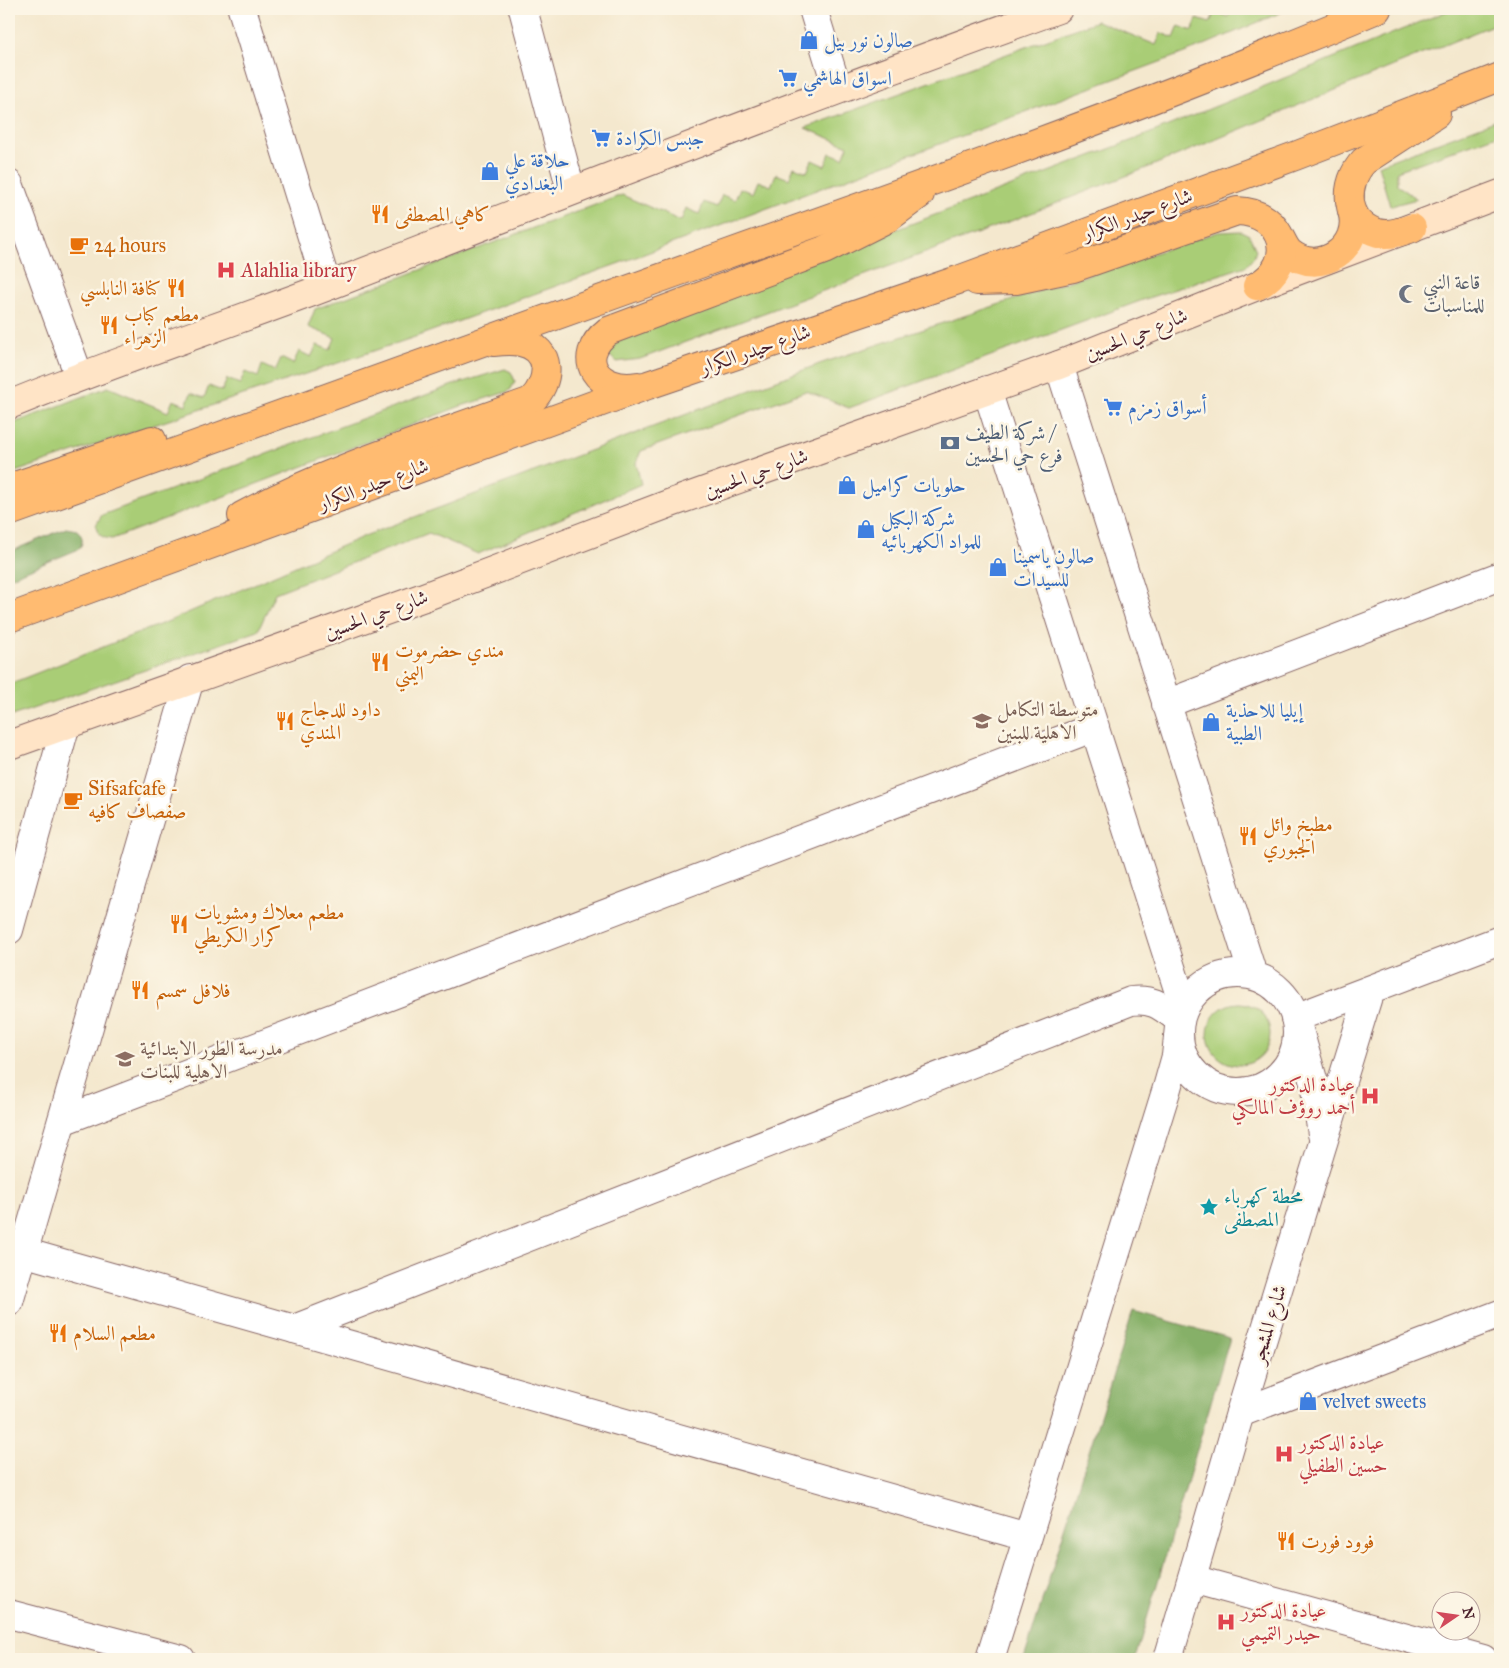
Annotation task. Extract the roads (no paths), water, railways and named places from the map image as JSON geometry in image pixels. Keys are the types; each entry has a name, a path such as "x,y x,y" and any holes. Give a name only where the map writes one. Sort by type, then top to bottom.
{"highway":[{"path":"9,512 266,417 934,181 1242,66 1377,9"},
{"path":"958,280 987,282 1045,275 1101,259 1237,211 1252,212 1271,222 1288,250 1296,257 1306,261 1327,260 1345,248 1354,229 1349,191 1358,167 1364,160 1490,81"},
{"name":"شارع حيدر الكرار","path":"11,618 190,550 648,385 958,280 1295,156 1490,81"},
{"path":"648,385 626,388 603,382 595,372 592,361 593,348 599,338 608,331 824,250 864,232 912,203 934,181"},
{"path":"1352,210 1366,228 1379,233 1389,234 1412,228"},
{"path":"1257,286 1270,277 1279,264 1282,253 1277,232"},
{"path":"190,550 220,528 264,504 311,482 372,457 531,401 540,392 546,377 544,360 530,345 508,341 466,347"},
{"path":"9,488 201,424 229,418 266,417"}],"main road":[{"path":"9,405 79,376 327,286 837,88 1058,9"},
{"name":"شارع حي الحسين","path":"9,745 424,597 672,503 1058,365 1257,286 1500,194"}],"street":[{"path":"242,9 327,286"},
{"path":"523,9 571,190"},
{"path":"813,9 837,88"},
{"path":"9,184 79,376"},
{"path":"1058,365 1253,976"},
{"path":"987,390 1095,727 1181,1019 1180,1046 1186,1063 1198,1077 1213,1087 1231,1092 1249,1092 1266,1086 1281,1075 1291,1060 1297,1042 1296,1021"},
{"path":"1166,704 1500,576"},
{"path":"9,1302 190,679"},
{"path":"9,930 66,724"},
{"path":"62,1121 1095,727"},
{"path":"1296,1021 1370,990 1500,940"},
{"path":"990,1659 1173,1068 1181,1019 1193,994 1205,983 1220,976 1236,973 1253,976 1268,982 1280,991 1290,1004 1314,1083 1323,1143"},
{"name":"شارع المشجر","path":"1168,1659 1240,1413 1370,990"},
{"path":"294,1329 1131,1001 1146,999 1181,1019"},
{"path":"23,1252 1027,1537"},
{"path":"1240,1413 1500,1314"},
{"path":"1192,1579 1486,1655"},
{"path":"9,1614 181,1659"}],"place":[{"name":"صالون نور بيل","path":"809,40"},
{"name":"اسواق الهاشمي","path":"788,78"},
{"name":"جبس الكرادة","path":"601,138"},
{"name":"حلاقة علي البغدادي","path":"490,171"},
{"name":"كاهي المصطفى","path":"380,214"},
{"name":"24 hours","path":"79,245"},
{"name":"Alahlia library","path":"226,270"},
{"name":"كنافة النابلسي","path":"176,288"},
{"name":"قاعة النبي للمناسبات","path":"1408,294"},
{"name":"مطعم كباب الزهراء","path":"109,325"},
{"name":"أسواق زمزم","path":"1113,407"},
{"name":"شركة الطيف / فرع حي الحسين","path":"950,443"},
{"name":"حلويات كراميل","path":"847,485"},
{"name":"شركة البكيل للمواد الكهربائيه","path":"866,529"},
{"name":"صالون ياسمينا للسيدات","path":"998,567"},
{"name":"مندي حضرموت اليمني","path":"380,662"},
{"name":"داود للدجاج المندي","path":"285,721"},
{"name":"متوسطة التكامل الاهلية للبنين","path":"982,721"},
{"name":"إيليا للاحذية الطبية","path":"1211,722"},
{"name":"Sifsafcafe - صفصاف كافيه","path":"73,800"},
{"name":"مطبخ وائل الجبوري","path":"1248,836"},
{"name":"مطعم معلاك ومشويات كرار الكريطي","path":"179,924"},
{"name":"فلافل سمسم","path":"140,990"},
{"name":"مدرسة الطور الابتدائية الاهلية للبنات","path":"125,1059"},
{"name":"عيادة الدكتور أحمد روؤف المالكي","path":"1370,1096"},
{"name":"محطة كهرباء المصطفى","path":"1209,1207"},
{"name":"مطعم السلام","path":"58,1333"},
{"name":"velvet sweets","path":"1308,1401"},
{"name":"عيادة الدكتور حسين الطفيلي","path":"1284,1454"},
{"name":"فوود فورت","path":"1286,1541"},
{"name":"عيادة الدكتور حيدر التميمي","path":"1226,1622"}]}
